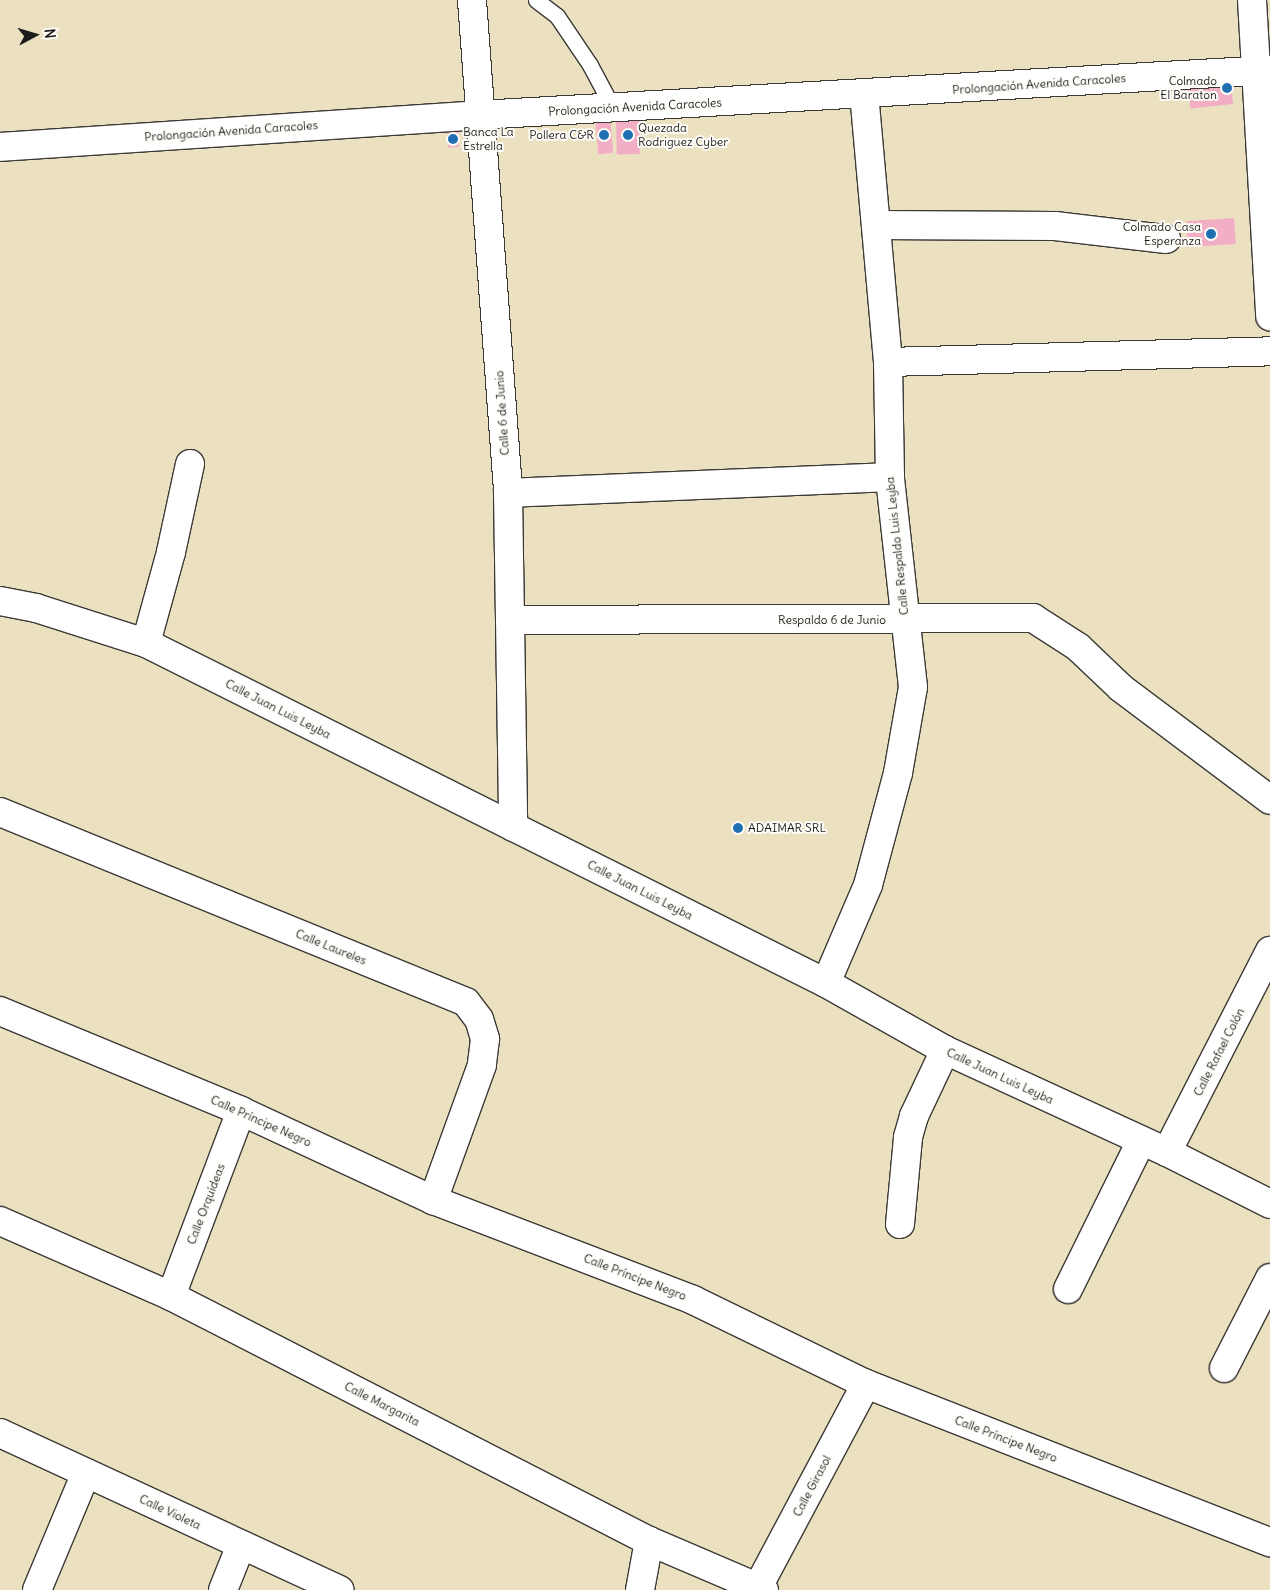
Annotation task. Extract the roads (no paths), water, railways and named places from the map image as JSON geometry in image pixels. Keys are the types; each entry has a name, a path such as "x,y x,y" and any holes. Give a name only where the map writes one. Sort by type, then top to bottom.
{"street":[{"name":"Calle 6 de Junio","path":"472,0 508,493 513,827"},
{"path":"1252,0 1263,70 1270,316"},
{"name":"Prolongación Avenida Caracoles","path":"0,147 479,115 864,95 1263,70"},
{"name":"Calle Respaldo Luis Leyba","path":"826,983 868,885 898,774 913,687 904,620 890,478 888,362 864,95"},
{"path":"876,225 1055,226 1166,239"},
{"path":"888,362 1270,351"},
{"path":"146,642 171,552 190,464"},
{"path":"508,493 890,478"},
{"name":"Calle Juan Luis Leyba","path":"0,601 36,608 146,642 826,983 945,1050 1167,1152 1270,1204"},
{"name":"Respaldo 6 de Junio","path":"511,620 904,620 1033,618 1078,647 1121,688 1270,800"},
{"name":"Calle Laureles","path":"0,812 466,1002 479,1019 485,1039 482,1065 433,1200"},
{"name":"Calle Rafael Colón","path":"1167,1152 1270,951"},
{"name":"Calle Príncipe Negro","path":"0,1011 241,1111 433,1200 693,1300 866,1384 1270,1542"},
{"path":"900,1224 908,1137 914,1116 945,1050"},
{"name":"Calle Orquídeas","path":"171,1296 241,1111"},
{"path":"1068,1289 1140,1140"},
{"name":"Calle Margarita","path":"2,1227 171,1296 649,1541 761,1589"},
{"path":"1224,1368 1270,1278"},
{"name":"Calle Girasol","path":"761,1589 866,1384"},
{"name":"Calle Violeta","path":"0,1433 340,1590"},
{"path":"37,1590 86,1473"},
{"path":"640,1590 649,1541"},
{"path":"223,1590 241,1545"}],"lane":[{"path":"536,0 557,16 590,65 613,108"}],"place":[{"name":"Colmado El Baraton","path":"1227,88"},
{"name":"Pollera C&R","path":"604,135"},
{"name":"Quezada Rodriguez Cyber","path":"628,135"},
{"name":"Banca La Estrella","path":"453,139"},
{"name":"Colmado Casa Esperanza","path":"1211,234"},
{"name":"ADAIMAR SRL","path":"738,828"}]}
